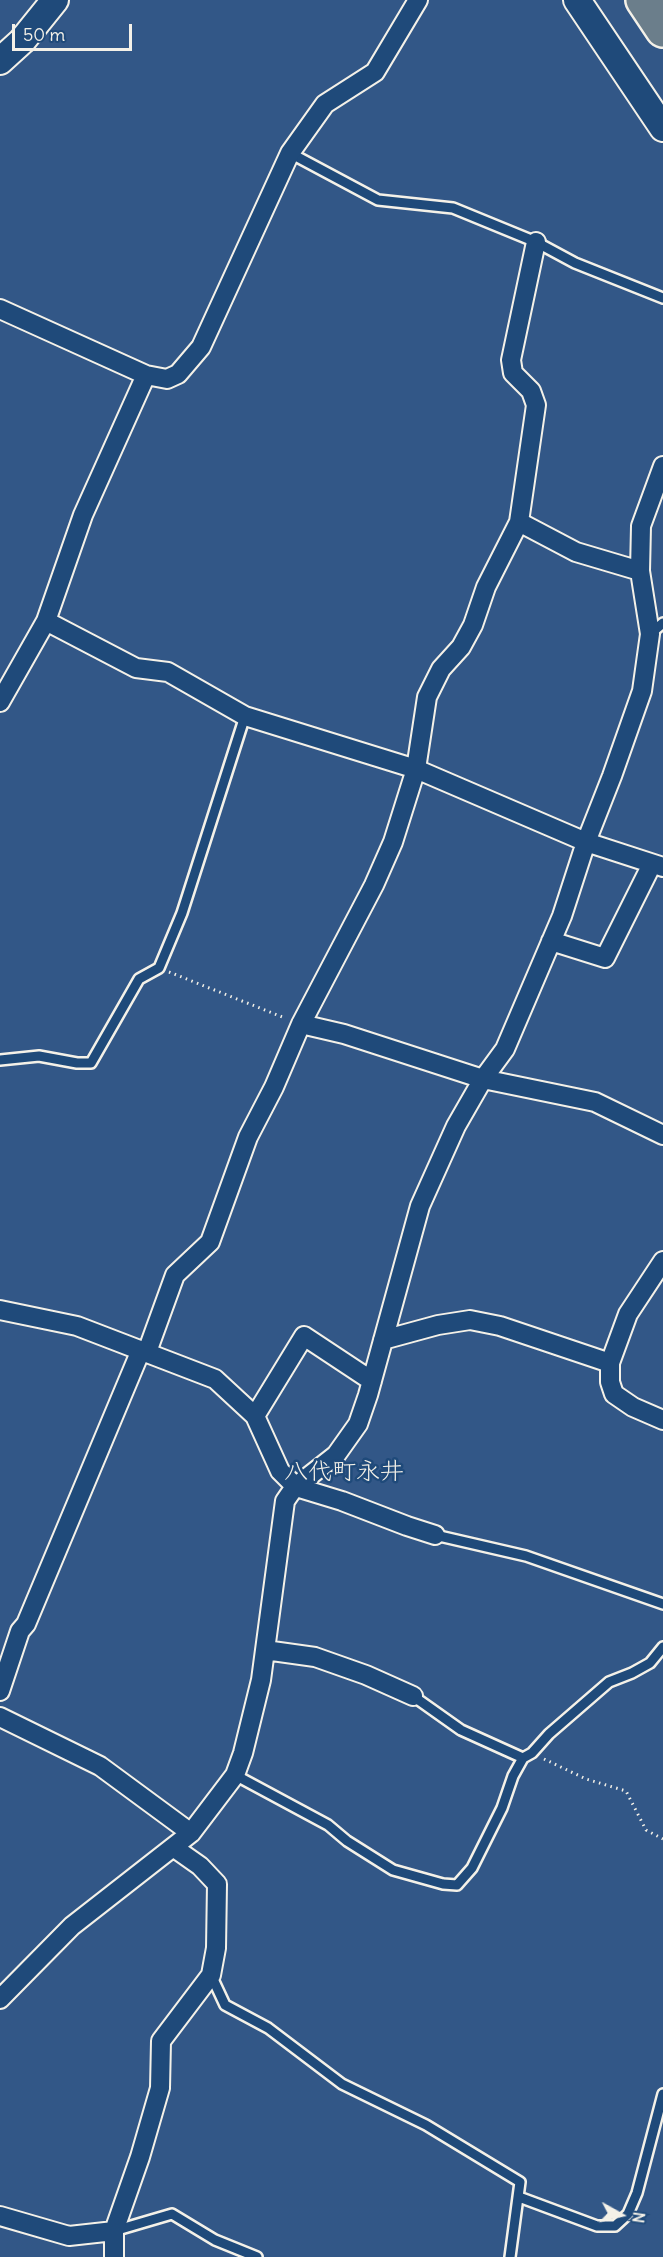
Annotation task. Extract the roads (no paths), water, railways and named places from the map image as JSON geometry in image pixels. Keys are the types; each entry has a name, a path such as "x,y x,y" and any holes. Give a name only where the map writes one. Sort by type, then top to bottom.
{"highway":[{"path":"643,0 663,30"}],"street":[{"path":"0,61 22,40 55,0"},
{"path":"0,309 146,375 167,379 178,374 201,347 290,153 325,104 375,72 418,0"},
{"path":"577,0 663,128"},
{"path":"0,1691 20,1631 26,1624 175,1275 210,1242 248,1137 274,1087 301,1024 374,885 393,842 416,769 427,697 441,669 461,647 473,626 486,587 519,522 536,405 531,391 513,374 511,360 536,242"},
{"path":"0,702 46,621 83,515 146,375"},
{"path":"0,1999 72,1926 191,1833 235,1775 256,1701 285,1501 296,1487 336,1455 358,1424 420,1206 456,1126 505,1048 562,916 586,842 642,691 656,629 640,571 641,526 663,466"},
{"path":"519,522 576,552 640,571"},
{"path":"46,621 136,668 168,672 245,716 416,769 586,842 657,865 605,958 551,941"},
{"path":"301,1024 344,1034 483,1080 595,1102 663,1135"},
{"path":"663,1261 628,1314 610,1363 610,1382 614,1394 633,1407 663,1420"},
{"path":"0,1310 77,1326 215,1379 255,1416 280,1471 296,1487 342,1501 407,1527 435,1534"},
{"path":"382,1340 438,1325 470,1320 500,1326 610,1363"},
{"path":"255,1416 304,1336 372,1381"},
{"path":"265,1650 315,1657 366,1675 413,1696"},
{"path":"0,1717 100,1766 191,1833"},
{"path":"114,2257 114,2231 140,2157 160,2088 161,2041 211,1975 216,1948 217,1884 200,1866 173,1847"},
{"path":"0,2216 69,2236 114,2231"}],"lane":[{"path":"290,153 378,200 453,208 536,242 575,263 663,298"},
{"path":"0,1060 39,1056 77,1063 91,1063 139,979 159,968 182,913 245,716"},
{"path":"435,1534 526,1556 663,1604"},
{"path":"235,1775 328,1825 347,1841 393,1870 443,1884 458,1885 472,1868 502,1808 513,1776 523,1758 532,1753 549,1734 609,1682 650,1663 663,1647"},
{"path":"413,1696 461,1730 523,1758"},
{"path":"211,1975 225,2005 268,2028 342,2084 426,2125 520,2182 510,2257"},
{"path":"519,2197 597,2226 615,2226 628,2214 637,2193 663,2094"},
{"path":"114,2231 172,2214 215,2240 256,2257"}],"district":[{"name":"八代町永井","path":"344,1472"}]}
